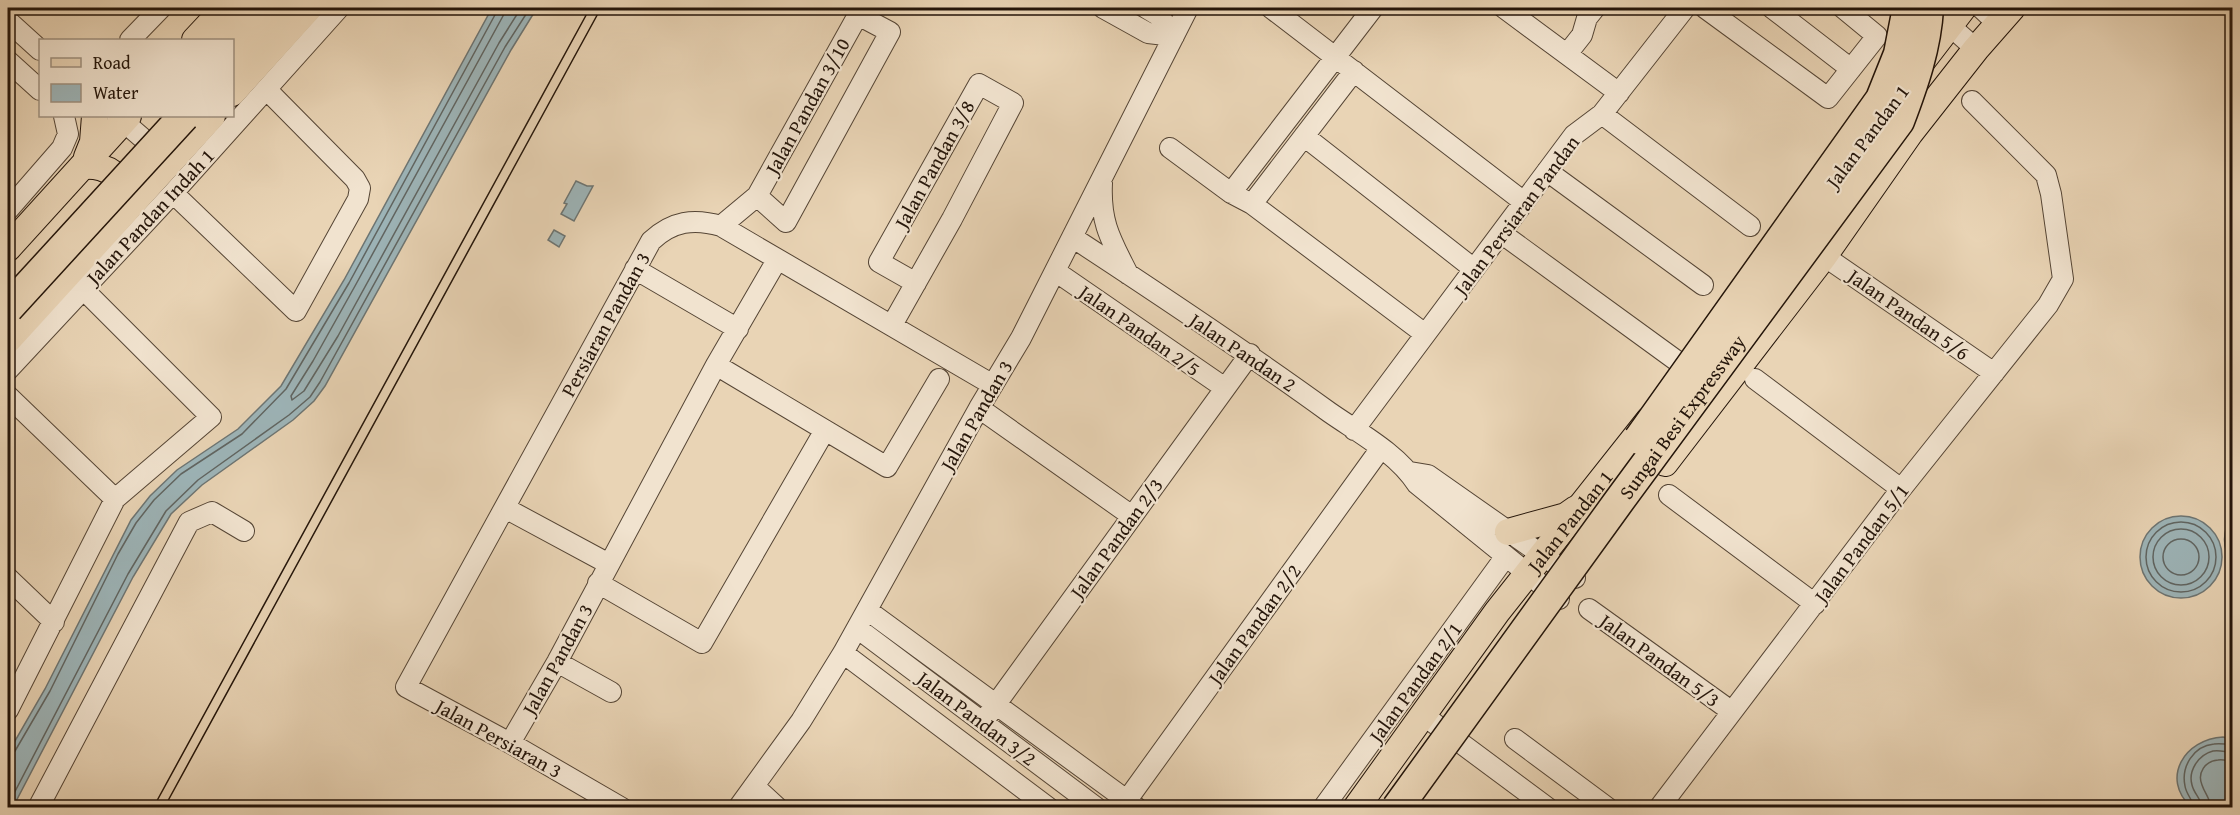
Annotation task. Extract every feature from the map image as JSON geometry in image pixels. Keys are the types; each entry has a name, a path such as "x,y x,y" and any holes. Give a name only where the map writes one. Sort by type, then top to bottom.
{"highway":[{"path":"225,39 253,8"},
{"path":"234,60 282,8"},
{"name":"Sungai Besi Expressway","path":"1376,807 1881,99 1899,54 1908,8"},
{"name":"Sungai Besi Expressway","path":"1397,807 1899,121 1913,84 1928,25 1943,12"},
{"path":"8,278 155,117"},
{"path":"8,308 200,118"}],"main road":[{"path":"196,39 225,8"},
{"path":"234,91 309,8"},
{"path":"1899,95 1917,29 1915,8"},
{"name":"Jalan Pandan 1","path":"1356,807 1534,564 1586,501 1899,95 1943,12"},
{"name":"Jalan Pandan 1","path":"1411,807 1559,599 1824,256 1910,133 1976,49 1997,13"},
{"path":"83,166 93,142 95,117"},
{"path":"8,248 83,166 122,117"},
{"path":"171,117 182,123 200,118"},
{"path":"8,340 58,300 130,206 170,162 200,118"},
{"path":"83,166 93,165 112,172 126,188 130,206"},
{"path":"1507,544 1566,516 1586,501"}],"street":[{"path":"131,39 160,8"},
{"name":"Jalan Pandan Indah 1","path":"8,370 58,300 83,289 174,194 339,8"},
{"path":"1102,8 1148,33 1174,36"},
{"name":"Jalan Pandan 3","path":"746,801 801,721 843,653 1021,338 1188,8"},
{"path":"1271,8 1524,202"},
{"path":"1231,193 1373,8"},
{"path":"1504,8 1619,93"},
{"path":"1567,54 1582,34 1587,18 1595,8"},
{"name":"Jalan Persiaran Pandan","path":"1354,430 1574,135 1602,114 1685,8"},
{"path":"1705,8 1828,98 1877,36 1843,8"},
{"path":"1151,9 1174,36"},
{"path":"1776,9 1851,69"},
{"path":"1943,12 1976,49"},
{"name":"Jalan Pandan 3/10","path":"858,15 890,32 786,222 757,196 858,15"},
{"path":"8,21 39,49"},
{"path":"8,61 39,89"},
{"path":"1252,204 1354,71"},
{"name":"Jalan Pandan 3/8","path":"892,326 916,283 1013,103 979,84 879,262 916,283"},
{"path":"174,194 296,311 358,199 360,188 355,179 266,89"},
{"name":"Jalan Pandan 5/1","path":"1659,807 1901,489 2048,305 2063,279 2051,194 2046,175 1972,101"},
{"path":"1602,114 1750,226"},
{"path":"8,210 62,148 68,134 64,117"},
{"path":"122,117 170,162"},
{"path":"1304,136 1474,269"},
{"path":"1170,148 1231,193 1252,204 1425,334"},
{"path":"1547,171 1703,285"},
{"path":"1103,177 1101,203 1103,220 1128,274"},
{"path":"721,226 757,196"},
{"name":"Persiaran Pandan 3","path":"406,687 634,269 651,241 672,226 695,221 721,226 993,385"},
{"path":"1501,232 1688,369"},
{"name":"Jalan Pandan 2","path":"1072,237 1250,354 1410,472 1428,475 1507,544 1534,564 1575,578"},
{"name":"Jalan Pandan 5/6","path":"1824,256 1994,373"},
{"path":"1056,269 1074,259 1085,258 1128,274"},
{"name":"Jalan Pandan 3","path":"510,743 557,662 716,365 777,260"},
{"path":"634,269 738,329"},
{"name":"Jalan Pandan 2/5","path":"1056,269 1225,388"},
{"path":"8,710 115,499 211,417 83,289"},
{"name":"Jalan Pandan 2/3","path":"983,722 1250,354"},
{"path":"716,365 887,467 939,379"},
{"path":"1755,379 1901,489"},
{"path":"8,396 115,499"},
{"path":"980,408 1132,516"},
{"path":"598,584 702,643 825,430"},
{"name":"Jalan Pandan 2/2","path":"867,610 1131,804 1380,448"},
{"path":"1669,495 1815,604"},
{"path":"505,508 609,564"},
{"path":"38,807 189,522 212,512 244,531"},
{"name":"Jalan Pandan 2/1","path":"1323,807 1507,544"},
{"name":"Jalan Pandan 2","path":"1534,564 1559,599"},
{"path":"8,578 54,622"},
{"name":"Jalan Pandan 5/3","path":"1589,609 1731,711"},
{"name":"Jalan Pandan 3/2","path":"856,628 1097,807"},
{"name":"Jalan Pandan 3/2","path":"843,653 1048,807"},
{"path":"557,662 611,692"},
{"name":"Jalan Persiaran 3","path":"406,687 622,807"},
{"path":"1423,714 1542,806"},
{"path":"1515,739 1608,807"},
{"path":"746,801 778,807"}],"water":[{"path":"492,8 537,8 511,50 325,386 314,401 293,420 202,485 171,514 133,577 13,807 8,807 8,753 45,689 131,520 150,496 177,470 238,429 281,386 344,280"},
{"path":"576,181 593,186 574,221 561,214 567,204 564,203"},
{"path":"554,230 565,236 559,247 548,240"},
{"path":"2232,514 2232,565 2224,540 2226,527"},
{"path":"2181,516 2197,519 2210,528 2219,541 2222,557 2219,573 2210,586 2197,595 2181,598 2165,595 2152,586 2143,573 2140,557 2143,541 2152,528 2165,519"},
{"path":"2223,737 2232,739 2232,807 2191,807 2182,796 2178,784 2177,773 2181,762 2188,752 2198,745 2209,739"}],"tram line":[{"path":"153,808 590,8"},
{"path":"164,808 601,8"}]}
